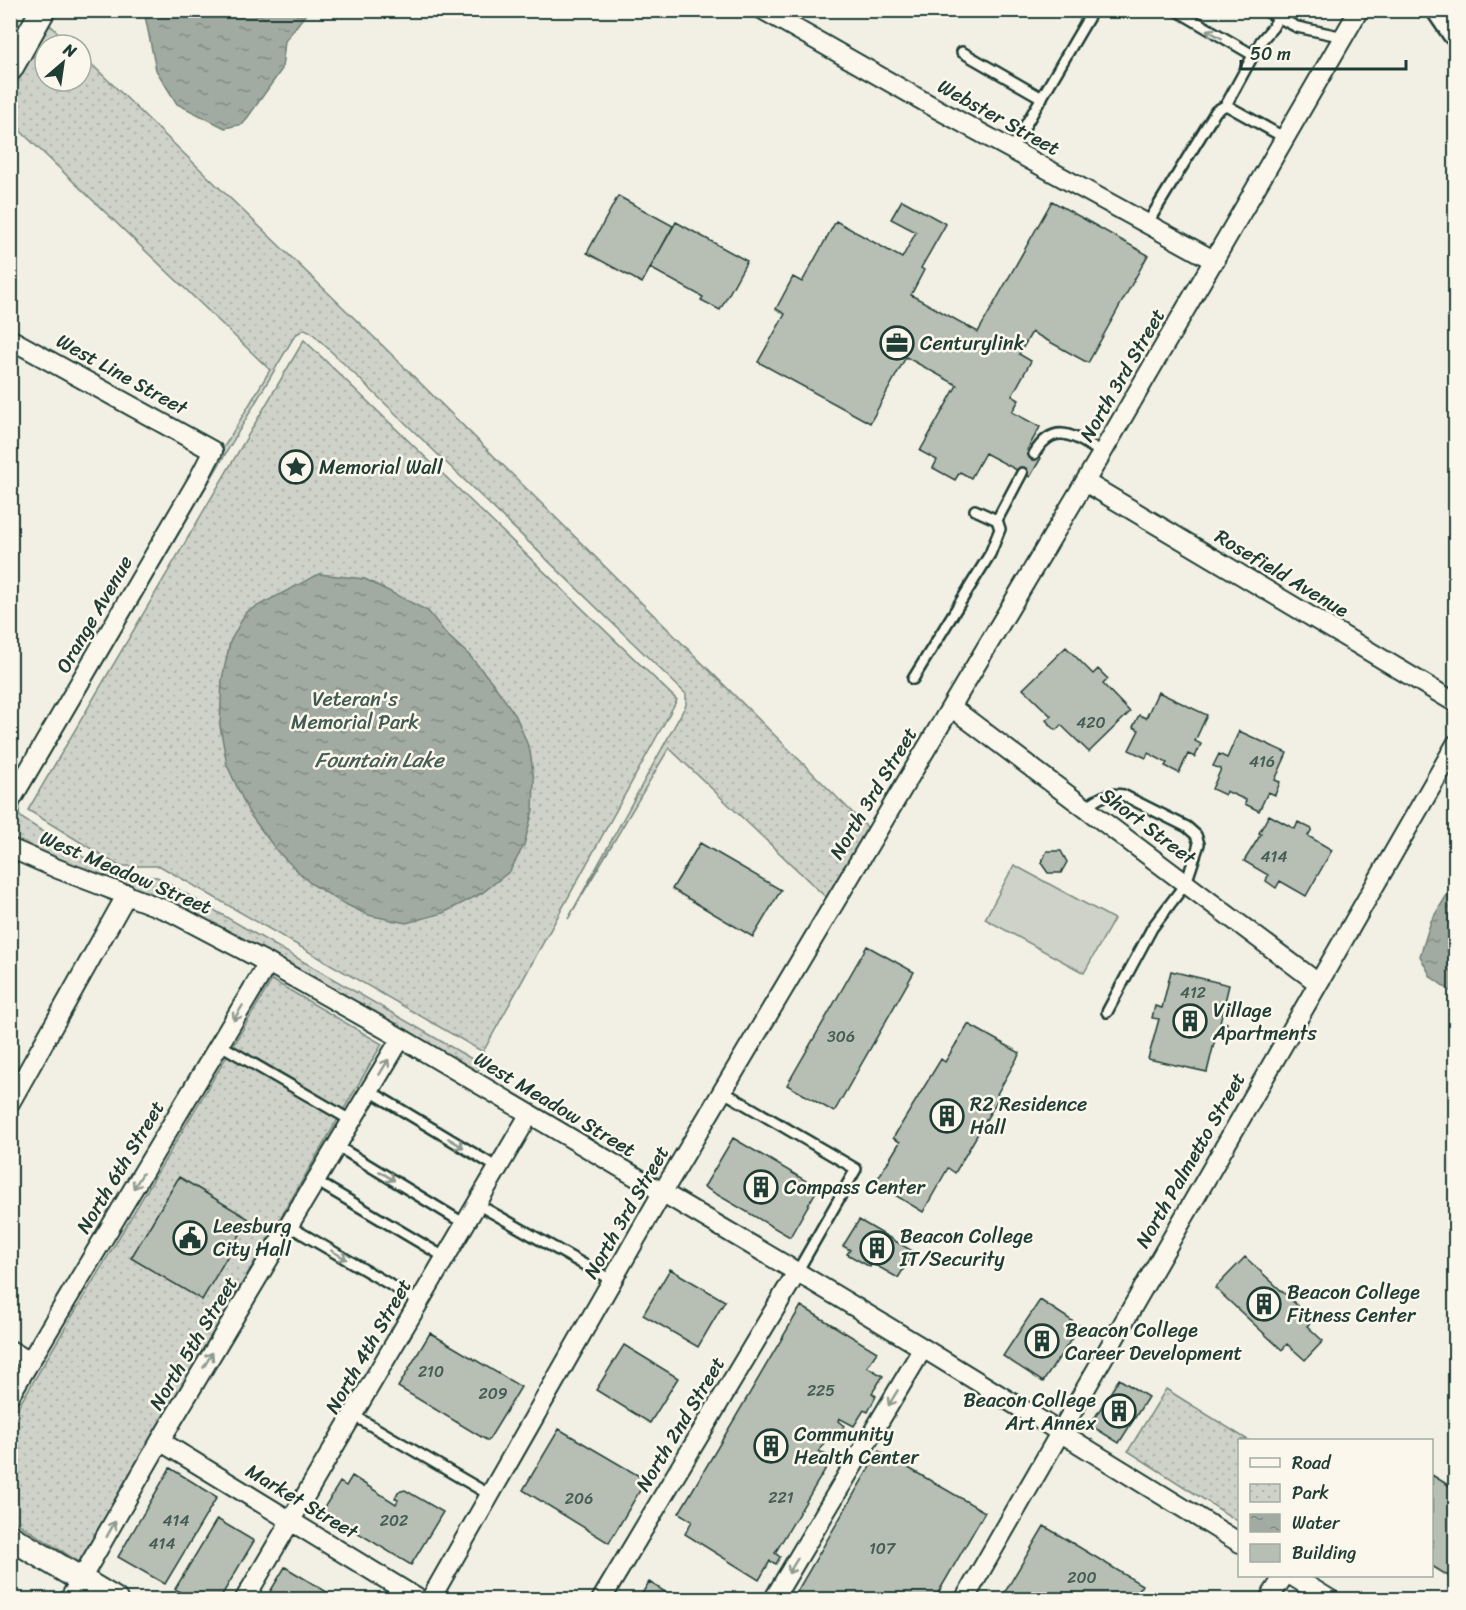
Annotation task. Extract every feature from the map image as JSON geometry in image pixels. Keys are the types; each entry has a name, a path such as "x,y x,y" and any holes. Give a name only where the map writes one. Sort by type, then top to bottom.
{"main road":[{"path":"10,69 43,10"},
{"path":"1441,10 1455,32"},
{"path":"10,1537 76,1590 115,1599"}],"street":[{"name":"Webster Street","path":"763,10 1011,150 1215,261"},
{"name":"North 3rd Street","path":"430,1599 662,1193 1085,482 1359,10"},
{"name":"West Line Street","path":"10,339 211,450"},
{"name":"Orange Avenue","path":"10,802 198,480 213,451 211,450"},
{"name":"Rosefield Avenue","path":"1085,482 1455,703"},
{"name":"Short Street","path":"951,706 1318,982"},
{"name":"North Palmetto Street","path":"964,1599 1318,982 1453,755"},
{"name":"West Meadow Street","path":"10,848 171,912 268,963 401,1038 797,1272 1238,1542"},
{"path":"10,1103 128,894"},
{"name":"North 6th Street","path":"10,1395 268,963"},
{"name":"North 5th Street","path":"76,1590 160,1441 401,1038"},
{"name":"North 4th Street","path":"244,1599 529,1115"},
{"name":"North 2nd Street","path":"601,1599 797,1272"},
{"path":"773,1599 923,1348"},
{"path":"10,1350 30,1362"},
{"name":"Market Street","path":"160,1441 420,1599"},
{"path":"1268,1599 1283,1577"},
{"path":"1295,1577 1331,1599"}],"lane":[{"path":"1011,150 1094,10"},
{"path":"1176,10 1253,55"},
{"path":"1264,10 1280,14 1297,27 1344,36"},
{"path":"1147,224 1216,111 1226,105 1261,41 1280,14"},
{"path":"962,52 1042,98"},
{"path":"1226,105 1286,138"},
{"path":"1034,454 1048,436 1058,433 1071,435 1102,453"},
{"path":"913,679 990,554 1000,529 997,520 1022,473"},
{"path":"975,510 997,520"},
{"path":"1085,808 1099,797 1123,795 1187,827 1196,835 1199,844 1186,883 1152,928 1107,1012"},
{"path":"219,1044 352,1120"},
{"path":"370,1091 498,1168"},
{"path":"722,1091 856,1169 797,1272"},
{"path":"337,1146 465,1224"},
{"path":"316,1181 446,1258"},
{"path":"477,1204 613,1281"},
{"path":"289,1226 420,1302"},
{"path":"353,1415 490,1495"}],"green space":[{"path":"49,24 58,33 44,33"},
{"path":"33,53 33,93 93,93 93,66 382,345 875,835 834,905 669,748 568,919 686,705 686,694 311,332 305,329 295,335 20,805 19,815 113,876 157,877 482,1063 473,1080 154,901 121,907 11,844 11,803 270,370 11,122 11,92"},
{"name":"Veteran's Memorial Park","path":"304,340 677,700 483,1052 160,866 119,866 28,810"},
{"path":"1014,865 1114,919 1084,973 985,919"},
{"path":"272,980 382,1044 79,1562 11,1519 11,1419"},
{"path":"1166,1389 1246,1439 1238,1439 1238,1521 1128,1451"}],"water":[{"path":"144,10 311,11 305,15 285,41 282,69 243,124 225,128 177,104 156,70"},
{"name":"Fountain Lake","path":"319,574 365,579 428,611 447,635 469,655 492,682 516,716 530,751 534,780 533,810 524,845 510,871 482,893 443,913 406,923 368,915 310,883 277,851 249,813 227,765 220,726 222,679 230,642 246,612"},
{"path":"1455,882 1455,994 1431,977 1420,956 1431,921"}],"building":[{"path":"618,196 673,226 642,283 587,253"},
{"name":"Centurylink","path":"902,200 946,224 921,268 924,270 911,295 978,332 1052,201 1148,255 1088,363 1032,332 1019,354 1031,361 1012,396 1019,400 1012,412 1040,427 1027,450 1041,458 1030,477 985,453 971,478 960,472 955,480 933,468 937,460 920,451 957,385 906,357 870,423 758,362 785,314 776,309 793,277 802,282 836,221 902,258 916,232 891,219"},
{"path":"676,222 747,261 720,310 701,300 703,297 650,268"},
{"path":"1066,647 1093,674 1098,669 1108,679 1103,684 1130,712 1089,752 1061,725 1056,730 1051,726 1046,720 1051,716 1023,689"},
{"path":"1158,692 1207,715 1195,741 1201,744 1195,757 1188,754 1179,773 1165,766 1167,763 1148,753 1146,758 1129,750 1139,730 1133,727 1139,715 1146,718"},
{"path":"1239,731 1287,753 1275,780 1280,782 1275,795 1268,792 1259,811 1245,804 1246,800 1226,791 1225,795 1212,789 1221,769 1213,766 1219,754 1227,758"},
{"path":"1269,815 1295,829 1298,822 1312,829 1308,836 1332,850 1306,896 1280,881 1276,888 1266,881 1268,875 1244,861 1261,834 1259,833"},
{"path":"700,843 781,890 753,937 672,889"},
{"path":"1047,851 1061,851 1067,862 1061,873 1048,873 1041,863"},
{"path":"867,946 914,972 834,1112 787,1085"},
{"name":"Village Apartments","path":"1171,971 1229,985 1220,1022 1227,1023 1224,1037 1216,1035 1207,1072 1148,1059 1159,1019 1152,1018 1155,1006 1162,1008"},
{"name":"R2 Residence Hall","path":"968,1024 1020,1053 997,1094 1000,1096 955,1173 948,1168 923,1212 875,1183 900,1142 893,1138 941,1059 945,1062"},
{"name":"Compass Center","path":"733,1138 818,1188 790,1237 704,1187"},
{"name":"Leesburg City Hall","path":"179,1177 249,1219 202,1300 131,1258"},
{"name":"Beacon College IT/Security","path":"859,1220 914,1252 898,1278 872,1263 870,1267 847,1254 850,1250 843,1246"},
{"name":"Beacon College Fitness Center","path":"1245,1257 1313,1320 1307,1326 1323,1341 1305,1360 1287,1344 1282,1350 1215,1288"},
{"path":"670,1269 725,1301 698,1347 643,1315"},
{"name":"Beacon College Career Development","path":"1040,1300 1080,1326 1043,1382 1003,1356"},
{"name":"Community Health Center","path":"801,1306 877,1352 867,1367 883,1376 872,1393 876,1396 868,1412 864,1410 854,1426 839,1418 838,1421 844,1426 836,1440 828,1436 819,1451 832,1458 775,1553 780,1557 776,1564 770,1561 759,1580 685,1534 692,1521 679,1513"},
{"path":"430,1333 521,1387 488,1441 398,1387"},
{"path":"624,1345 678,1378 650,1423 596,1390"},
{"name":"Beacon College Art Annex","path":"1119,1379 1148,1397 1119,1443 1090,1425"},
{"path":"559,1429 646,1480 609,1543 523,1490"},
{"path":"879,1451 985,1512 934,1600 792,1600"},
{"path":"170,1468 217,1497 165,1584 118,1557"},
{"path":"352,1476 396,1504 398,1500 395,1498 398,1492 405,1490 443,1512 411,1565 322,1511 340,1482 346,1486"},
{"path":"1433,1476 1456,1490 1456,1581 1433,1567"},
{"path":"217,1519 254,1541 219,1600 192,1600 175,1589"},
{"path":"1044,1526 1142,1585 1139,1590 1154,1600 1006,1600 1002,1597"},
{"path":"285,1567 337,1598 336,1600 265,1600"},
{"path":"649,1582 667,1593 663,1600 638,1600"}],"place":[{"name":"Centurylink","path":"897,343"},
{"name":"Memorial Wall","path":"296,467"},
{"name":"Village Apartments","path":"1190,1021"},
{"name":"R2 Residence Hall","path":"947,1116"},
{"name":"Compass Center","path":"761,1187"},
{"name":"Leesburg City Hall","path":"190,1238"},
{"name":"Beacon College IT/Security","path":"877,1248"},
{"name":"Beacon College Fitness Center","path":"1264,1304"},
{"name":"Beacon College Career Development","path":"1042,1341"},
{"name":"Beacon College Art Annex","path":"1119,1411"},
{"name":"Community Health Center","path":"771,1446"}]}
